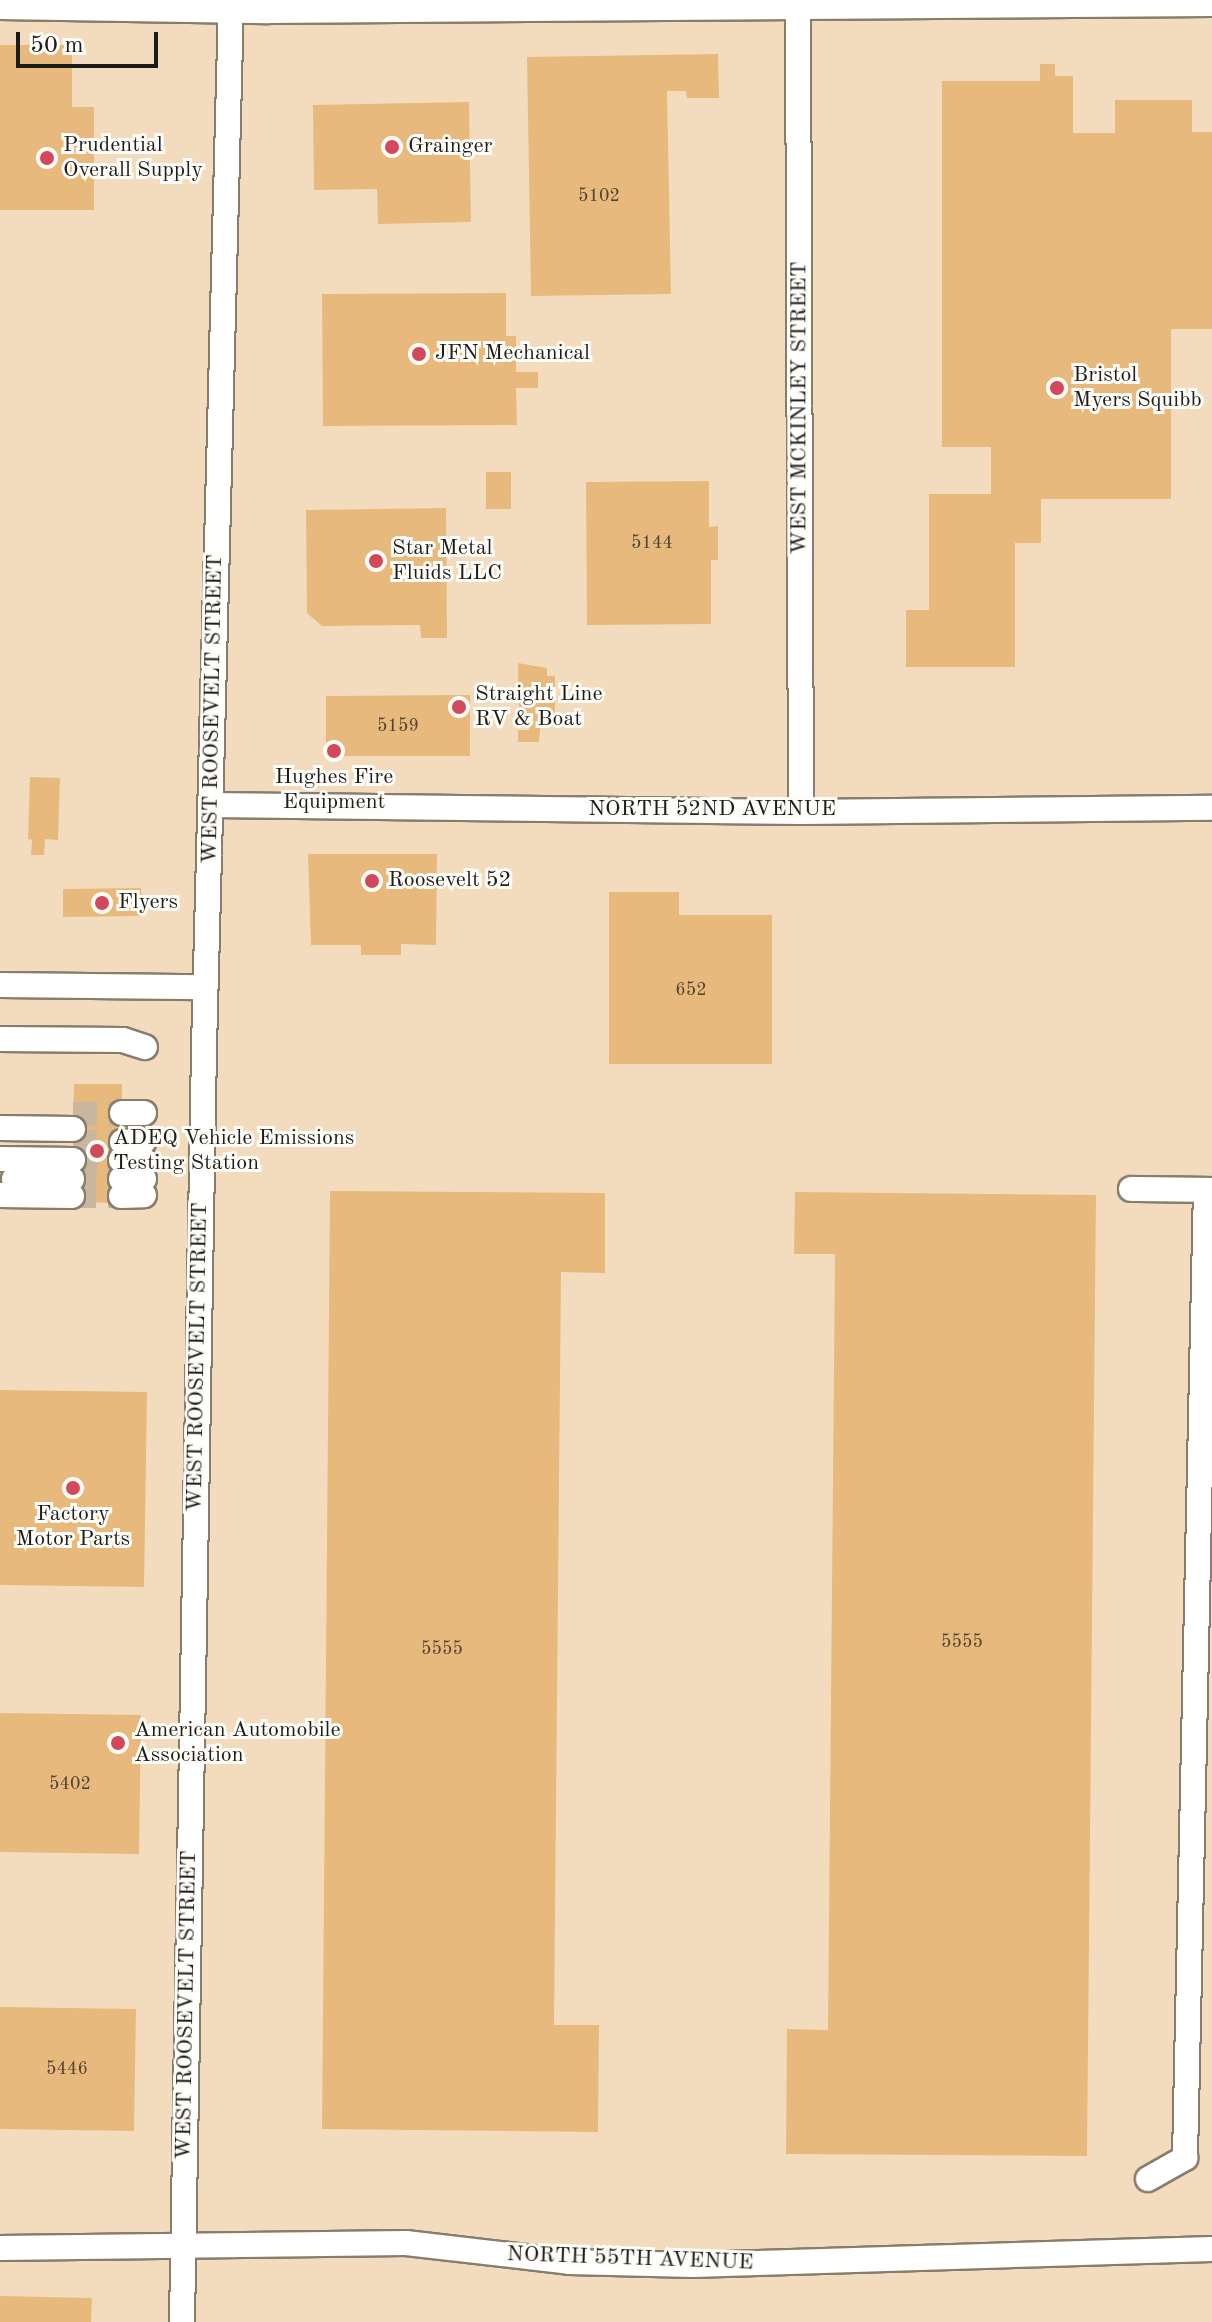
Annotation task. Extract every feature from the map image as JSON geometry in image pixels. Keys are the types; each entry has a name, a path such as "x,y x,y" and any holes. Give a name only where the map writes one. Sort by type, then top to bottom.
{"main road":[{"path":"0,4 1212,1"}],"street":[{"name":"WEST ROOSEVELT STREET","path":"182,2322 205,987 212,805 228,3"},
{"name":"WEST MCKINLEY STREET","path":"798,3 801,812"},
{"name":"NORTH 52ND AVENUE","path":"212,805 801,812 1212,808"},
{"path":"0,985 205,987"},
{"path":"0,1039 123,1040 145,1047"},
{"path":"0,1113 73,1153"},
{"path":"0,1128 73,1153"},
{"path":"0,1143 73,1153"},
{"path":"0,1159 73,1153"},
{"path":"0,1179 73,1153"},
{"path":"0,1195 73,1153"},
{"path":"1131,1189 1209,1190 1185,2158 1148,2179"},
{"name":"NORTH 55TH AVENUE","path":"0,2248 406,2243 569,2262 693,2265 1212,2249"}],"building":[{"name":"Prudential Overall Supply","path":"0,45 72,45 72,107 94,107 94,210 0,210"},
{"path":"718,54 719,98 687,98 686,91 667,91 671,294 531,296 527,57"},
{"name":"Bristol Myers Squibb","path":"1040,64 1055,64 1055,76 1073,76 1073,133 1115,133 1115,100 1192,100 1192,132 1212,132 1212,329 1171,329 1171,499 1041,499 1041,543 1015,543 1015,667 906,667 906,610 929,610 929,494 991,494 991,447 942,447 942,81 1040,81"},
{"name":"Grainger","path":"469,102 471,222 378,224 377,189 314,190 313,105"},
{"name":"JFN Mechanical","path":"506,293 506,336 516,336 516,372 538,372 538,388 516,388 517,425 323,426 322,294"},
{"path":"486,472 511,472 511,509 486,509"},
{"path":"709,481 709,527 718,526 718,560 711,560 711,624 587,625 586,482"},
{"name":"Star Metal Fluids LLC","path":"446,508 447,638 421,638 420,625 322,626 307,613 306,510"},
{"path":"518,663 547,668 547,676 555,676 555,718 541,718 539,742 518,742 518,730 529,730 527,714 519,714"},
{"path":"470,695 470,756 326,756 326,696"},
{"path":"30,777 60,778 58,840 45,839 44,855 31,855 32,840 28,839"},
{"name":"Roosevelt 52","path":"308,854 437,854 436,945 401,944 401,955 361,955 361,945 311,945"},
{"name":"Flyers","path":"141,888 142,916 63,917 63,889"},
{"path":"609,892 679,892 679,915 772,915 772,1064 609,1064"},
{"name":"ADEQ Vehicle Emissions Testing Station","path":"74,1084 122,1084 121,1203 72,1202"},
{"path":"330,1191 605,1193 605,1273 561,1272 554,2025 599,2025 598,2132 322,2129"},
{"path":"795,1192 1096,1195 1087,2156 786,2154 787,2029 828,2030 835,1254 794,1254"},
{"name":"Factory Motor Parts","path":"0,1390 147,1392 144,1587 0,1585"},
{"path":"0,1713 141,1715 139,1854 0,1852"},
{"path":"0,2007 136,2009 134,2131 0,2129"},
{"path":"0,2296 92,2298 91,2322 0,2322"}],"tunnel":[{"path":"73,1114 122,1113"},
{"path":"73,1142 122,1142"},
{"path":"73,1160 121,1160"},
{"path":"72,1179 121,1179"},
{"path":"72,1196 121,1196"}],"place":[{"name":"Grainger","path":"392,147"},
{"name":"Prudential Overall Supply","path":"47,158"},
{"name":"JFN Mechanical","path":"419,354"},
{"name":"Bristol Myers Squibb","path":"1057,388"},
{"name":"Star Metal Fluids LLC","path":"376,561"},
{"name":"Straight Line RV & Boat","path":"459,707"},
{"name":"Hughes Fire Equipment","path":"334,751"},
{"name":"Roosevelt 52","path":"372,881"},
{"name":"Flyers","path":"102,903"},
{"name":"ADEQ Vehicle Emissions Testing Station","path":"97,1151"},
{"name":"Factory Motor Parts","path":"73,1488"},
{"name":"American Automobile Association","path":"118,1743"}]}
